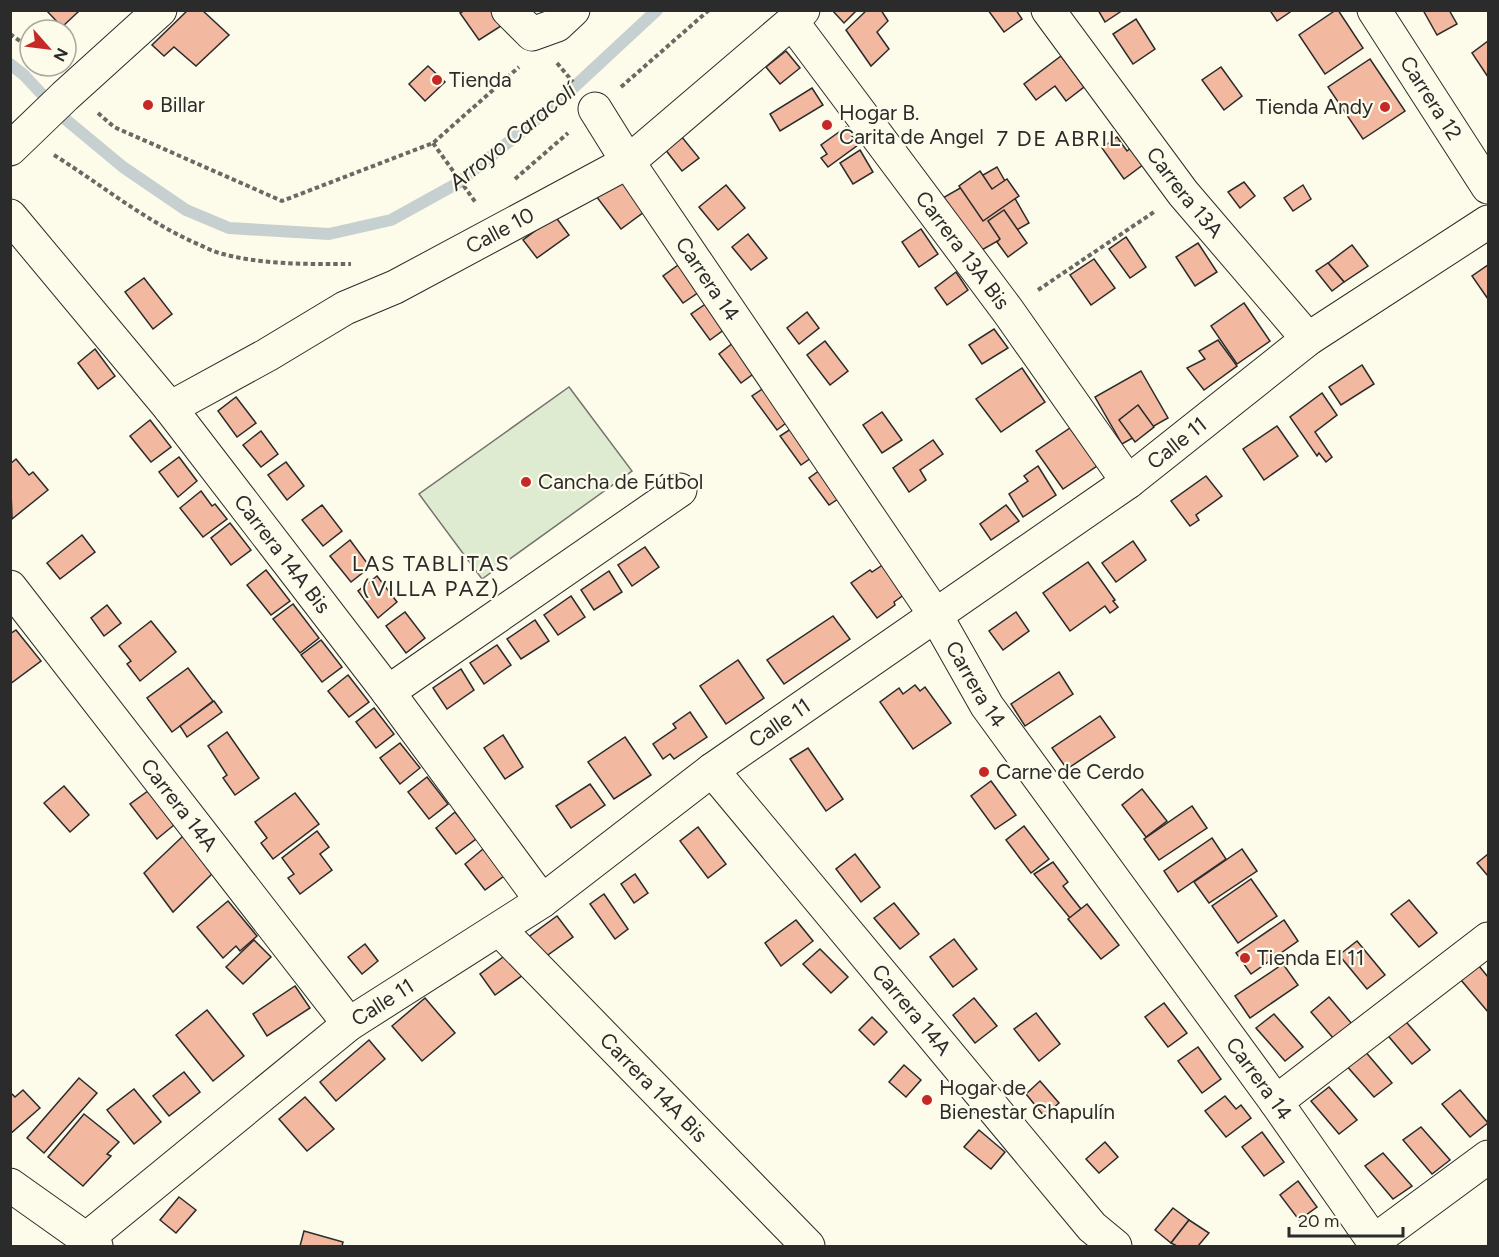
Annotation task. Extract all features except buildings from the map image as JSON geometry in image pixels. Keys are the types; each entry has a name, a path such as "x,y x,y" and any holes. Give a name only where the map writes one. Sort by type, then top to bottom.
{"street":[{"path":"22,139 160,10"},
{"path":"507,10 529,47 573,10"},
{"name":"Carrera 13A","path":"1048,10 1183,192 1308,339"},
{"name":"Carrera 12","path":"1374,10 1488,187"},
{"name":"Calle 10","path":"170,408 267,355 345,308 414,277 628,162 798,16"},
{"name":"Carrera 13A Bis","path":"798,16 1128,482"},
{"name":"Carrera 14","path":"595,109 628,162 936,616 987,706 1276,1102 1376,1244"},
{"name":"Carrera 14A Bis","path":"10,216 170,408 388,693 542,902"},
{"name":"Calle 11","path":"90,1243 349,1024 542,902 712,770 1128,482 1308,339 1488,222"},
{"path":"388,693 680,490"},
{"name":"Carrera 14A","path":"10,587 349,1024"},
{"name":"Carrera 14A","path":"712,770 1092,1227 1115,1246"},
{"name":"Carrera 14A Bis","path":"500,930 808,1246"},
{"path":"1276,1102 1488,939"},
{"path":"1376,1244 1488,1157"},
{"path":"10,1185 90,1243"}],"path":[{"path":"511,182 709,10"},
{"path":"69,93 114,127 282,201 433,143 529,47"},
{"path":"22,139 173,233 222,254 288,264 360,264"},
{"path":"433,143 470,195"},
{"path":"1008,311 1183,192"}],"green space":[{"name":"Cancha de Fútbol","path":"569,387 632,471 482,579 419,494"}],"waterway":[{"name":"Arroyo Caracolí","path":"10,64 24,75 64,118 123,167 186,210 229,228 329,234 391,220 458,183 559,101 657,10"}],"place":[{"name":"Tienda","path":"437,80"},
{"name":"Billar","path":"148,105"},
{"name":"Tienda Andy","path":"1385,107"},
{"name":"Hogar B. Carita de Angel","path":"827,125"},
{"name":"Cancha de Fútbol","path":"526,482"},
{"name":"Carne de Cerdo","path":"984,772"},
{"name":"Tienda El 11","path":"1245,958"},
{"name":"Hogar de Bienestar Chapulín","path":"927,1100"}],"district":[{"name":"7 DE ABRIL","path":"1059,138"},
{"name":"LAS TABLITAS (VILLA PAZ)","path":"431,576"}]}
